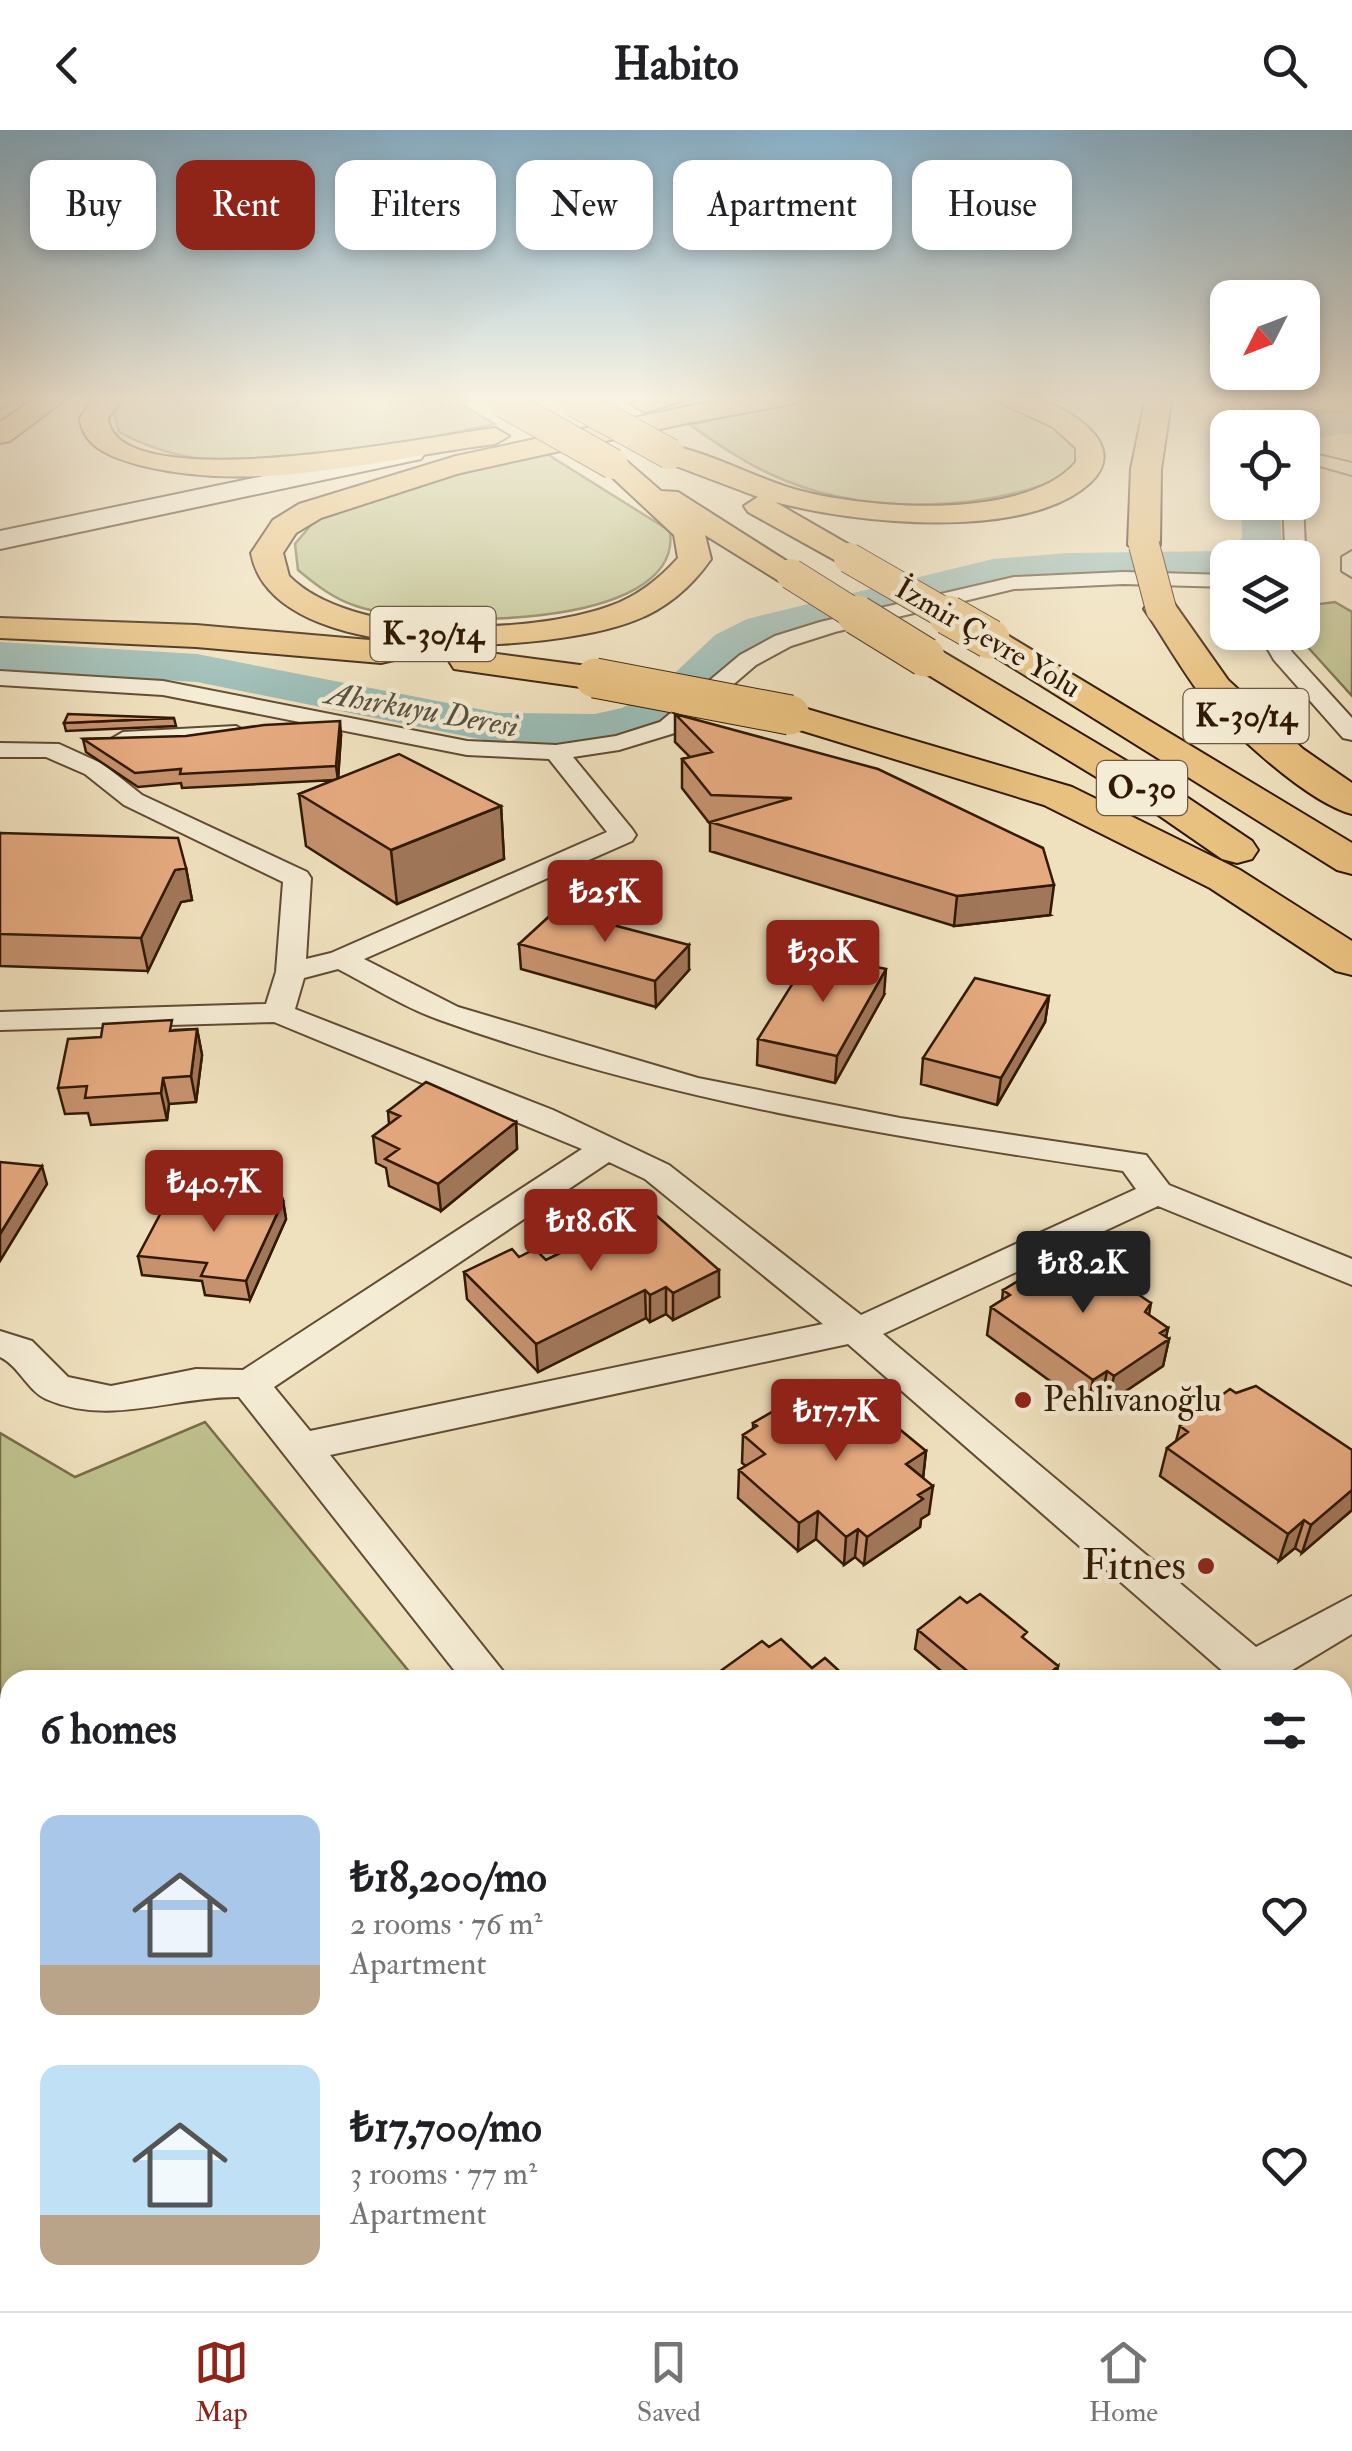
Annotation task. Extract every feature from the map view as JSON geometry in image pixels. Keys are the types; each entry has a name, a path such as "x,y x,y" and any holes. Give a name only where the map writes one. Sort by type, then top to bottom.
{"main road":[{"path":"0,540 201,498"},
{"path":"0,562 302,498"},
{"name":"K-30/14","path":"352,498 310,511 284,527 268,553 272,576 290,595 334,616 396,631 517,635 614,615 676,586 695,559 689,532 651,498"},
{"name":"İzmir Çevre Yolu","path":"668,498 1168,804 1352,928"},
{"name":"İzmir Çevre Yolu","path":"745,498 990,639 1352,861"},
{"path":"793,498 894,513 1005,505 1032,498"},
{"name":"K-30/14","path":"1145,498 1144,545 1161,609 1215,688 1289,757 1352,802"},
{"name":"K-30/14","path":"0,628 236,640 594,678 790,714 1058,796 1224,878 1352,960"}],"street":[{"path":"1352,557 1352,571"},
{"path":"0,678 163,688 467,748 556,752 619,744 669,727 748,660 783,640 828,626 1014,583 1124,578 1210,583"},
{"path":"1279,650 1352,733"},
{"path":"50,749 62,742 245,733 274,726 297,712"},
{"path":"0,750 50,749 94,769 132,800 298,878 291,972 278,1013"},
{"path":"291,972 340,959 623,836 556,752"},
{"path":"340,959 448,1013 692,1087 900,1128 1134,1162 1157,1193 1352,1273"},
{"path":"0,1021 278,1013 541,1117 656,1172 855,1330 1102,1546 1254,1670"},
{"path":"0,1344 19,1350 56,1388 112,1400 196,1383 250,1384 607,1148"},
{"path":"301,1447 855,1330 884,1321 1157,1193"},
{"path":"250,1384 480,1670"},
{"path":"1267,1670 1352,1613"}],"green space":[{"path":"379,498 617,498 670,531 663,564 636,589 593,605 542,615 434,618 356,606 318,586 298,570 295,544 317,518"},
{"path":"847,498 987,498 920,505"},
{"path":"1335,602 1352,612 1352,696 1310,650 1320,650 1320,604"},
{"path":"205,1422 408,1670 0,1670 0,1433 75,1477"}],"building":[{"path":"68,714 174,718 64,723"},
{"path":"675,714 878,769 1043,848 1054,885 957,896 710,822 792,798 711,795 682,759 712,752"},
{"path":"340,721 336,766 135,773 83,739 186,736 264,725"},
{"path":"399,754 501,806 391,850 299,794"},
{"path":"0,833 178,838 186,868 175,870 141,938 0,934"},
{"path":"556,910 689,945 655,981 519,944"},
{"path":"811,954 886,969 837,1056 758,1039"},
{"path":"975,978 1049,996 1001,1078 923,1058"},
{"path":"172,1020 170,1031 197,1029 191,1076 163,1078 161,1093 85,1098 87,1086 58,1088 68,1039 101,1037 103,1024"},
{"path":"426,1082 516,1122 438,1184 385,1159 399,1149 373,1136 400,1116 388,1111"},
{"path":"0,1162 42,1166 0,1234"},
{"path":"212,1194 283,1201 246,1281 201,1276 207,1263 138,1256 165,1205 204,1209"},
{"path":"642,1203 719,1270 673,1293 666,1287 650,1295 645,1290 536,1344 464,1272 512,1249 519,1257 535,1249 546,1260 606,1231 597,1223"},
{"path":"1076,1252 1151,1303 1145,1312 1168,1328 1160,1333 1169,1339 1114,1376 1107,1371 1093,1380 991,1307 1010,1295 1003,1290 1056,1258 1061,1261"},
{"path":"1256,1386 1352,1450 1352,1490 1311,1525 1304,1520 1288,1534 1167,1448 1188,1432 1180,1426 1230,1389 1236,1393"},
{"path":"806,1392 814,1399 824,1393 851,1415 869,1404 926,1451 906,1464 933,1486 918,1495 923,1499 867,1537 858,1529 846,1537 818,1511 799,1523 739,1470 765,1454 743,1435 757,1426 753,1423"},
{"path":"980,1594 1027,1632 1022,1637 1058,1666 1054,1670 966,1670 918,1630 960,1597 967,1603"},
{"path":"781,1639 812,1668 825,1658 838,1670 722,1670 762,1641 769,1647"}],"waterway":[{"name":"Ahırkuyu Deresi","path":"1261,520 1262,540"},
{"name":"Ahırkuyu Deresi","path":"0,656 197,668 499,728 595,729 638,719 674,700 731,645 763,628 813,613 993,572 1067,565 1210,563"}],"place":[{"name":"Pehlivanoğlu","path":"1023,1400"},
{"name":"Fitnes","path":"1206,1566"}]}
